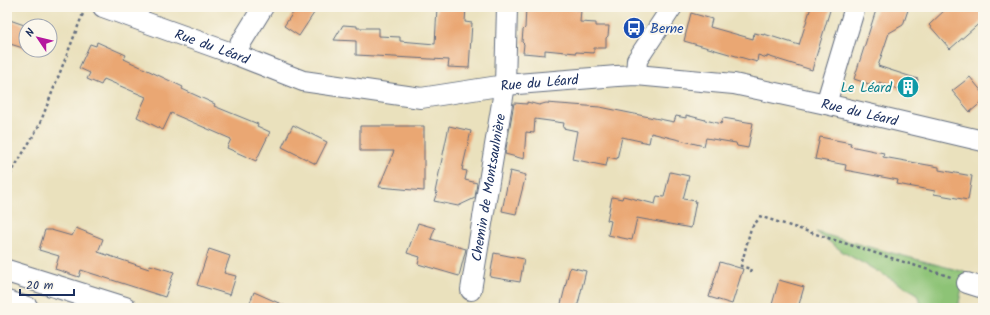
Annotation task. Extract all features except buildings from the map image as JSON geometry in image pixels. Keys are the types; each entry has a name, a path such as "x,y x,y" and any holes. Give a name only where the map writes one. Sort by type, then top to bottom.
{"main road":[{"path":"7,271 125,308"},
{"path":"7,302 27,308"}],"street":[{"name":"Rue du Léard","path":"104,7 234,54 303,81 421,98 505,85 636,76 734,84 983,141"},
{"path":"234,54 263,7"},
{"name":"Chemin de Montsaulnière","path":"471,290 505,85 507,7"},
{"path":"636,76 637,60 672,7"},
{"path":"826,104 854,7"}],"path":[{"path":"7,180 39,126 86,7"},
{"path":"759,216 975,285"},
{"path":"750,272 751,269 741,266 751,228 758,220"}],"green space":[{"path":"816,232 965,272 958,308 923,308 916,293 843,252"}],"place":[{"name":"Berne","path":"634,28"},
{"name":"Le Léard","path":"908,87"}]}
